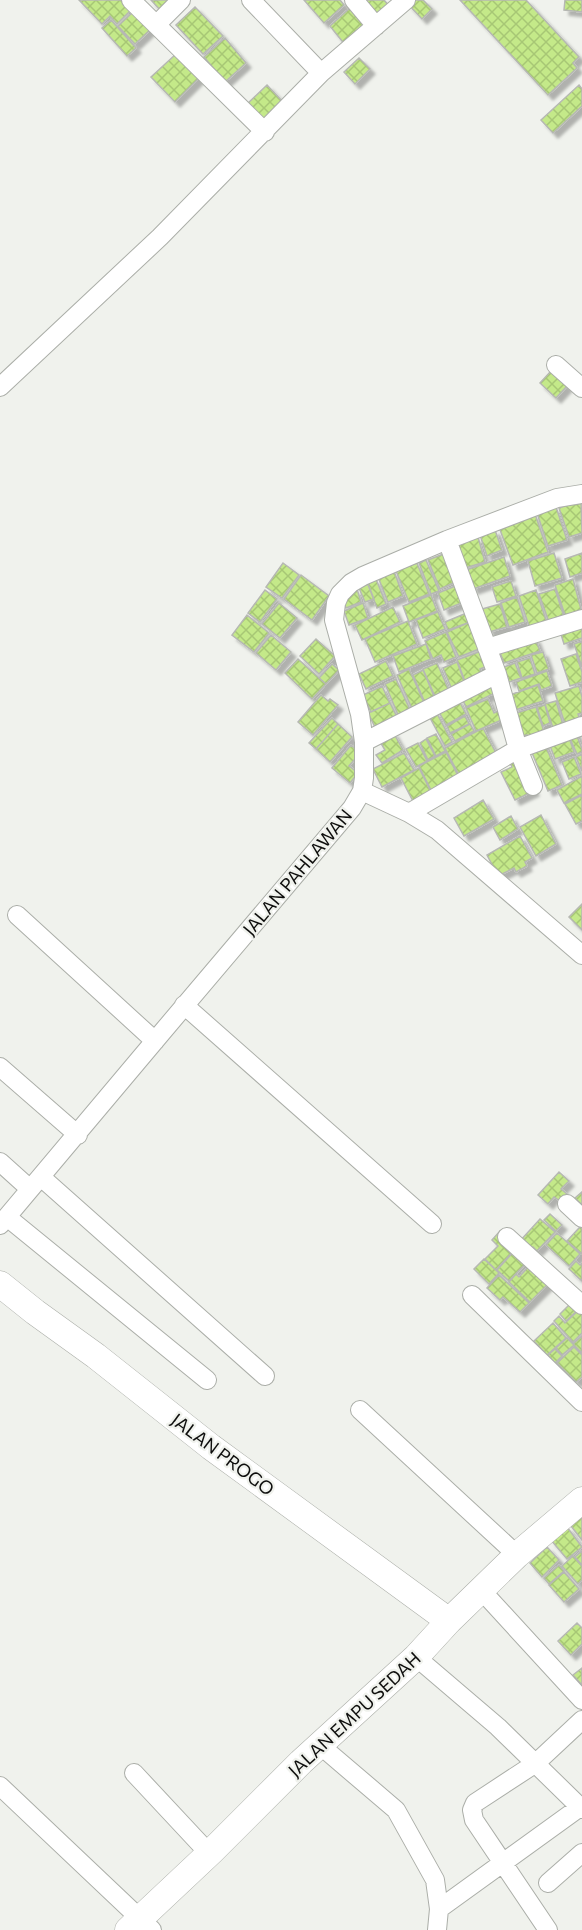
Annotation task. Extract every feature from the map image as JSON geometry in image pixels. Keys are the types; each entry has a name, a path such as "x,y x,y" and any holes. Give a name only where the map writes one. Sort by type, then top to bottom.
{"street":[{"path":"131,0 265,132"},
{"path":"156,25 181,0"},
{"path":"251,0 321,73"},
{"path":"354,0 376,26"},
{"path":"0,387 153,244 321,73 406,0"},
{"path":"556,365 582,388"},
{"name":"JALAN PAHLAWAN","path":"3,1221 352,808 362,791 364,742 360,714 334,620 336,603 344,589 363,576 447,540 557,498 582,494"},
{"path":"447,540 488,648 518,749 533,786"},
{"path":"488,648 582,619"},
{"path":"364,742 497,674"},
{"path":"409,813 518,749 582,726"},
{"path":"362,791 409,813 436,830 582,955"},
{"path":"17,915 155,1041"},
{"path":"184,1005 432,1224"},
{"path":"0,1067 78,1135"},
{"path":"0,1162 36,1183 265,1376"},
{"path":"567,1203 582,1218"},
{"path":"3,1221 207,1380"},
{"path":"507,1237 582,1305"},
{"name":"JALAN PROGO","path":"0,1284 211,1447 449,1621"},
{"path":"471,1295 582,1402"},
{"path":"360,1410 517,1555"},
{"name":"JALAN EMPU SEDAH","path":"140,1926 301,1762 416,1657 449,1621 517,1555 582,1500"},
{"path":"482,1591 582,1700"},
{"path":"416,1657 498,1727 581,1808 439,1909"},
{"path":"548,1930 474,1820 472,1810 476,1803 536,1763 582,1719"},
{"path":"321,1746 396,1810 435,1880 439,1909 437,1930"},
{"path":"134,1773 204,1848 211,1852"},
{"path":"0,1786 140,1926"},
{"path":"548,1883 582,1853"}],"building":[{"path":"79,0 121,0 131,10 117,24 110,16 102,24"},
{"path":"151,0 175,0 162,12"},
{"path":"304,0 340,0 344,5 324,23"},
{"path":"384,0 391,8 378,19 364,2"},
{"path":"413,0 423,0 432,9 422,19 408,4"},
{"path":"460,0 526,0 579,57 573,63 577,68 548,95"},
{"path":"565,0 582,0 582,12 564,10"},
{"path":"195,7 223,36 203,54 176,25"},
{"path":"350,8 367,29 346,46 330,26"},
{"path":"134,11 151,29 135,44 118,26"},
{"path":"111,20 136,48 127,56 102,28"},
{"path":"225,38 246,63 225,82 204,57"},
{"path":"176,54 199,78 175,102 151,77"},
{"path":"359,58 370,69 355,84 344,72"},
{"path":"267,85 283,102 261,123 245,106"},
{"path":"579,85 582,89 582,106 553,133 541,120"},
{"path":"551,371 567,386 556,398 540,383"},
{"path":"581,501 582,533 569,537 559,508"},
{"path":"556,507 567,540 548,546 537,513"},
{"path":"535,514 548,552 513,565 499,527"},
{"path":"495,530 502,550 487,556 480,535"},
{"path":"478,537 485,562 465,568 458,543"},
{"path":"446,553 458,581 440,589 428,560"},
{"path":"554,553 562,578 535,586 528,561"},
{"path":"582,553 582,573 570,577 565,559"},
{"path":"504,557 510,576 473,589 466,570"},
{"path":"426,560 439,591 431,594 419,563"},
{"path":"283,563 299,575 282,598 266,587"},
{"path":"417,563 429,594 409,602 396,571"},
{"path":"394,571 403,596 388,602 378,577"},
{"path":"301,575 329,596 312,620 284,599"},
{"path":"376,579 386,604 377,608 367,582"},
{"path":"573,579 582,613 566,618 555,585"},
{"path":"511,581 516,596 497,602 492,587"},
{"path":"368,584 374,599 365,602 359,588"},
{"path":"458,585 464,602 444,610 438,593"},
{"path":"357,589 361,602 346,608 341,595"},
{"path":"555,589 565,620 550,625 539,594"},
{"path":"265,590 277,599 260,622 248,613"},
{"path":"536,590 547,623 530,629 519,596"},
{"path":"431,595 437,611 409,622 403,606"},
{"path":"517,597 525,622 509,627 501,603"},
{"path":"279,603 297,618 280,638 262,624"},
{"path":"363,603 368,618 349,625 344,611"},
{"path":"500,604 507,627 489,632 482,609"},
{"path":"393,607 400,622 362,640 355,625"},
{"path":"438,612 445,629 423,638 416,620"},
{"path":"469,612 473,621 448,630 445,622"},
{"path":"247,615 269,633 254,652 232,635"},
{"path":"408,621 417,644 375,662 365,639"},
{"path":"470,622 479,649 459,657 447,632"},
{"path":"582,624 582,638 564,644 560,631"},
{"path":"446,632 456,657 444,662 441,655 433,659 425,641"},
{"path":"271,635 291,652 276,670 256,653"},
{"path":"535,638 540,651 504,663 499,650"},
{"path":"316,639 335,656 319,674 300,656"},
{"path":"582,641 582,667 574,644"},
{"path":"426,644 431,659 399,672 393,656"},
{"path":"484,650 490,665 480,669 483,678 466,684 457,660"},
{"path":"543,652 549,669 537,673 531,655"},
{"path":"576,654 582,672 582,682 570,686 561,659"},
{"path":"530,658 535,674 522,678 517,662"},
{"path":"298,659 326,684 312,699 285,673"},
{"path":"386,661 393,676 366,689 359,674"},
{"path":"457,662 466,686 453,692 443,668"},
{"path":"437,663 451,695 437,701 423,669"},
{"path":"515,663 521,678 509,682 504,667"},
{"path":"332,664 339,670 326,684 319,678"},
{"path":"409,669 426,707 414,713 397,675"},
{"path":"423,670 436,701 426,705 413,675"},
{"path":"547,671 552,686 541,690 539,684 519,691 516,682"},
{"path":"396,679 411,712 399,717 385,684"},
{"path":"490,682 495,693 466,707 461,696"},
{"path":"538,685 543,701 515,710 510,695"},
{"path":"382,686 390,703 371,712 363,695"},
{"path":"579,686 582,713 578,714 581,723 566,727 555,693"},
{"path":"321,695 338,705 313,735 298,722"},
{"path":"458,699 466,714 446,725 438,710"},
{"path":"488,699 494,713 500,710 504,719 476,731 466,708"},
{"path":"556,701 564,728 554,731 545,704"},
{"path":"390,703 399,721 377,731 368,713"},
{"path":"545,705 550,723 543,726 537,707"},
{"path":"536,707 545,735 529,740 527,735 523,736 516,713"},
{"path":"435,710 452,742 445,746 428,714"},
{"path":"465,716 469,724 450,733 447,726"},
{"path":"332,718 338,724 316,749 309,743"},
{"path":"338,724 352,737 330,762 316,749"},
{"path":"470,724 474,731 455,741 451,734"},
{"path":"483,728 498,757 460,777 445,748"},
{"path":"575,731 582,749 582,752 577,754 568,734"},
{"path":"393,732 403,750 382,763 376,755 385,750 379,740"},
{"path":"436,734 445,751 436,756 427,738"},
{"path":"568,735 574,752 555,759 549,743"},
{"path":"426,739 435,756 428,760 420,743"},
{"path":"544,742 562,785 548,791 530,748"},
{"path":"418,743 427,761 416,767 406,749"},
{"path":"351,745 360,753 349,766 358,773 350,783 332,768"},
{"path":"446,752 460,780 433,794 419,766"},
{"path":"404,753 414,770 382,787 373,769"},
{"path":"582,754 582,771 576,757"},
{"path":"518,757 534,791 515,800 501,772 512,767 509,761"},
{"path":"574,757 581,774 569,779 562,762"},
{"path":"419,768 433,796 415,805 401,778"},
{"path":"582,776 582,794 564,803 557,790"},
{"path":"582,795 582,821 576,824 565,804"},
{"path":"483,800 494,819 464,836 454,818"},
{"path":"541,815 556,844 536,856 520,827"},
{"path":"511,816 518,829 500,840 493,827"},
{"path":"520,836 532,858 525,862 527,866 516,872 514,868 498,876 487,855"},
{"path":"582,904 582,930 569,917"},
{"path":"559,1172 569,1181 561,1189 567,1194 560,1201 554,1197 548,1204 538,1195"},
{"path":"582,1192 582,1205 575,1198"},
{"path":"550,1214 562,1225 556,1231 544,1220"},
{"path":"540,1219 555,1232 537,1251 533,1247 530,1250 520,1241"},
{"path":"580,1227 582,1228 582,1254 567,1241"},
{"path":"500,1231 517,1247 496,1270 485,1259 498,1246 492,1240"},
{"path":"557,1233 580,1254 569,1266 546,1245"},
{"path":"517,1248 529,1260 509,1281 497,1270"},
{"path":"484,1259 499,1273 489,1284 474,1269"},
{"path":"576,1261 580,1265 582,1263 582,1281 569,1269"},
{"path":"533,1262 552,1280 530,1302 509,1282 516,1274 519,1277"},
{"path":"499,1275 529,1303 520,1312 503,1297 500,1300 487,1288"},
{"path":"574,1300 581,1307 566,1321 560,1314"},
{"path":"582,1307 582,1333 573,1342 554,1321 559,1316 565,1323"},
{"path":"553,1323 566,1338 547,1355 534,1341"},
{"path":"582,1336 582,1353 573,1344"},
{"path":"567,1338 574,1345 562,1355 556,1348"},
{"path":"574,1347 582,1355 582,1377 576,1382 557,1363"},
{"path":"555,1349 562,1356 555,1363 548,1355"},
{"path":"582,1516 582,1540 571,1526"},
{"path":"567,1527 582,1547 567,1559 551,1540"},
{"path":"547,1547 559,1560 542,1577 530,1563"},
{"path":"582,1551 582,1565 575,1557"},
{"path":"573,1556 582,1566 582,1580 578,1584 562,1566"},
{"path":"559,1565 564,1571 549,1584 544,1578"},
{"path":"564,1572 579,1589 564,1602 549,1585"},
{"path":"577,1623 582,1628 582,1644 571,1655 558,1641"},
{"path":"582,1668 582,1685 573,1675"}]}
